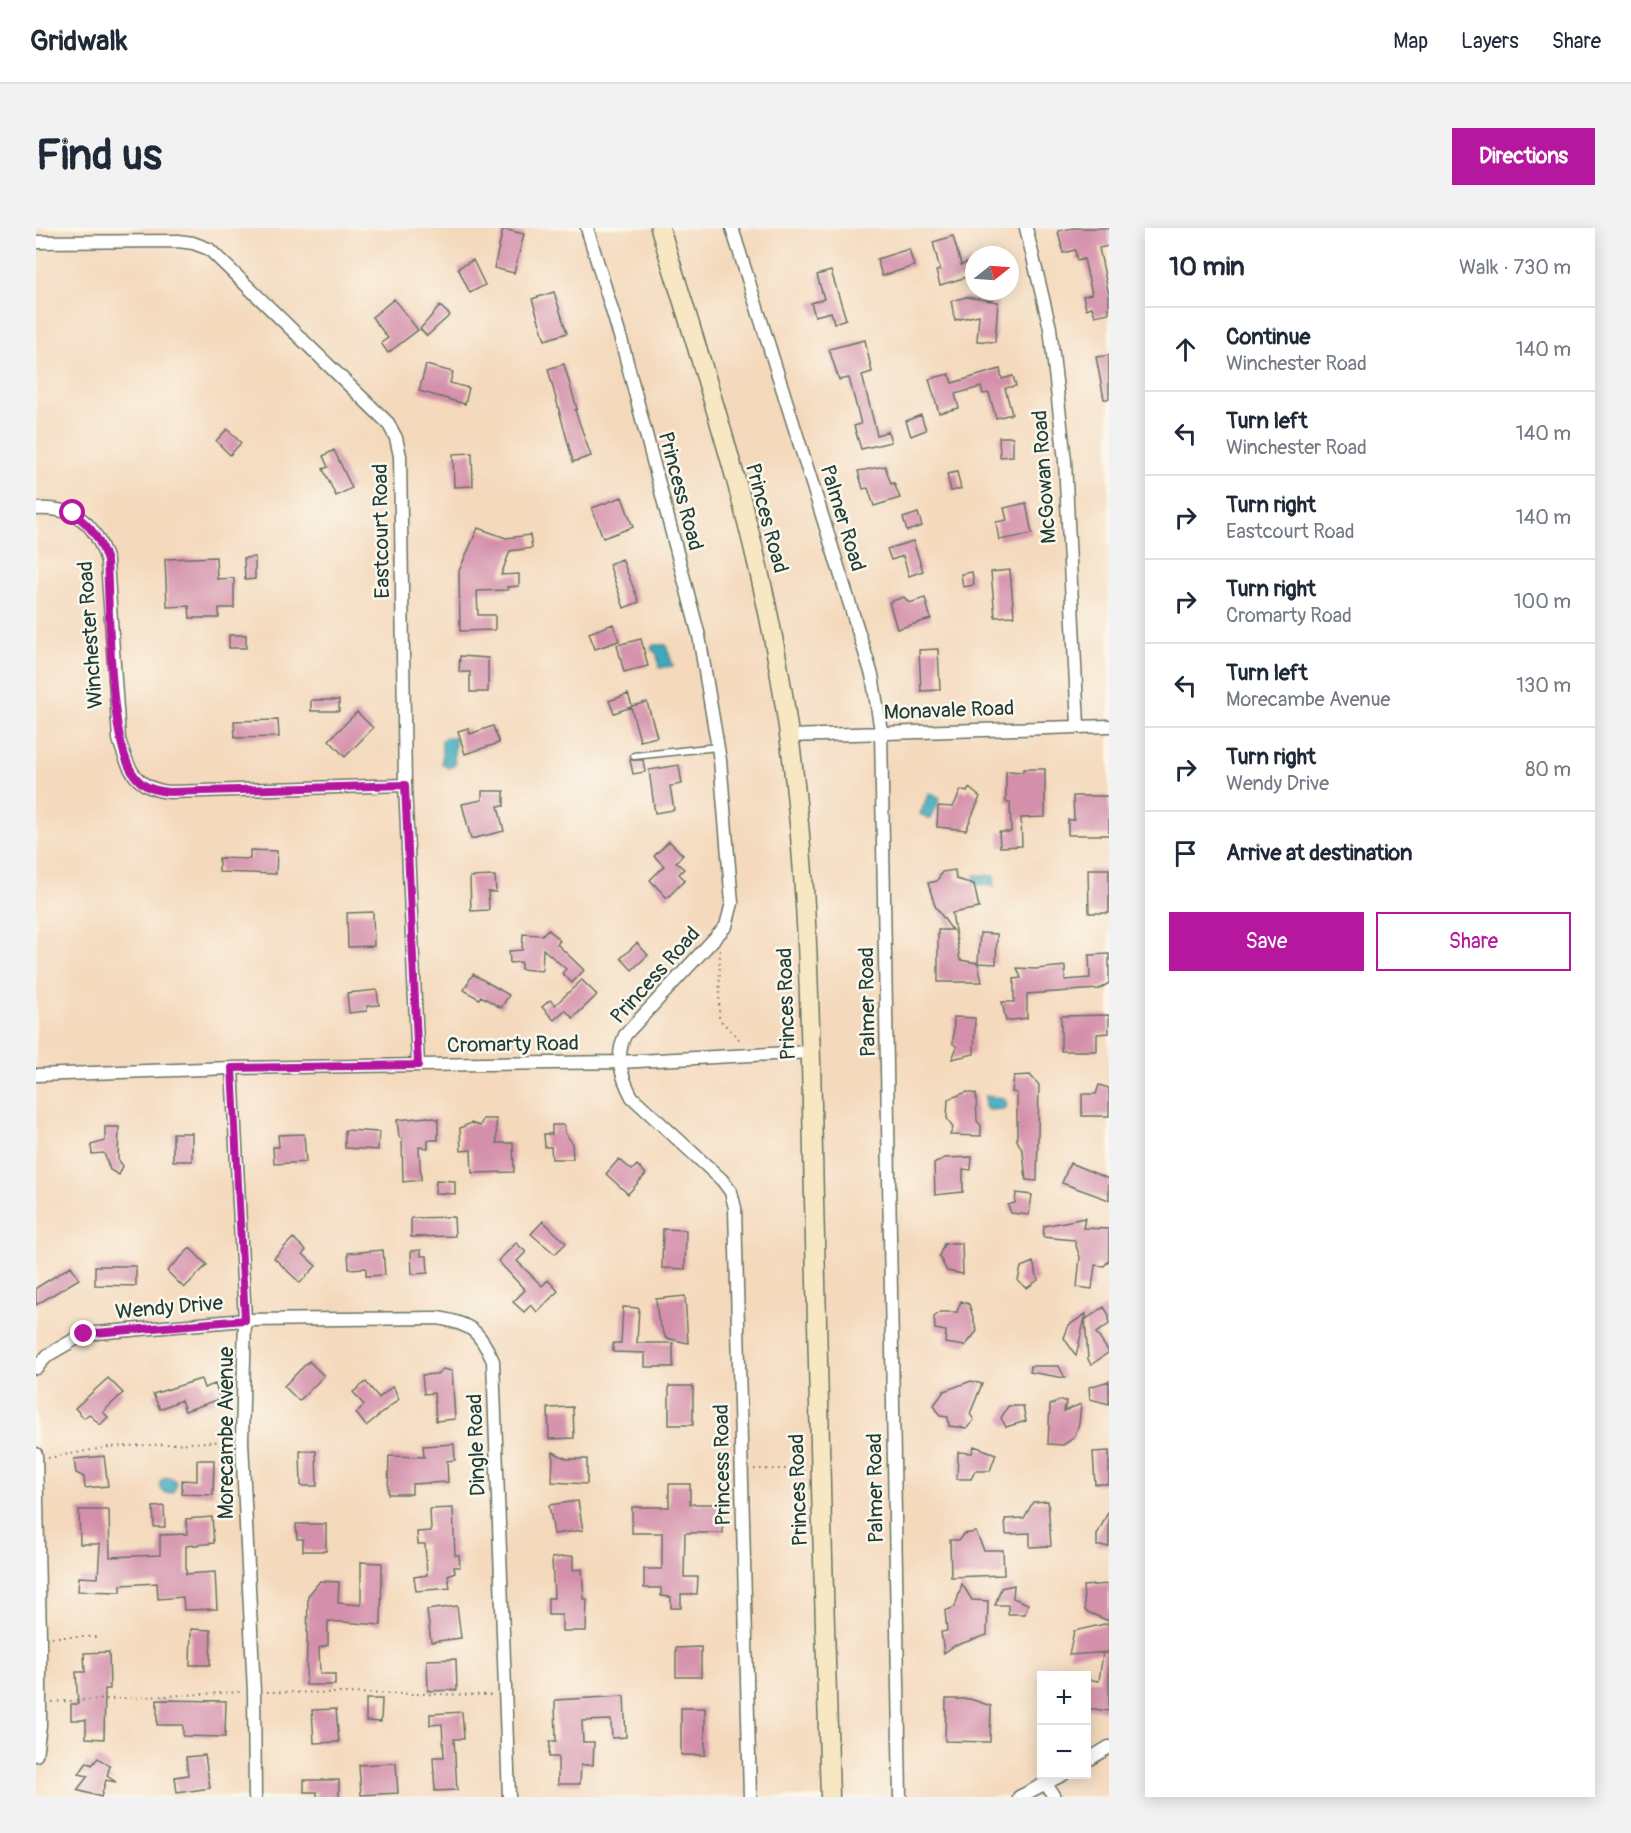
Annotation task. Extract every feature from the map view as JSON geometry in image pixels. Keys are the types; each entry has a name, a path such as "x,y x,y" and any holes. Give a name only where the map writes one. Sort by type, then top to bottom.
{"main road":[{"name":"Princes Road","path":"660,228 710,390 754,550 774,640 789,736 805,902 830,1797"}],"street":[{"name":"Princess Road","path":"586,228 622,343 699,636 718,747 732,903 730,915 721,931 625,1035 620,1046 619,1062 623,1080 632,1097 722,1180 731,1192 735,1208 750,1797"},
{"name":"Palmer Road","path":"732,228 872,675 881,731 900,1797"},
{"name":"McGowan Road","path":"1026,228 1050,328 1065,461 1078,726"},
{"name":"Eastcourt Road","path":"36,242 178,241 193,243 209,249 388,423 396,438 400,456 405,785 418,1065"},
{"name":"Winchester Road","path":"36,509 55,508 73,513 88,525 100,541 107,561 119,739 126,762 135,777 152,790 170,792 405,785"},
{"name":"Monavale Road","path":"789,736 881,731 1109,726"},
{"name":"Cromarty Road","path":"36,1075 232,1068 619,1062 810,1052"},
{"name":"Morecambe Avenue","path":"232,1068 245,1320 242,1441 254,1692 255,1797"},
{"name":"Dingle Road","path":"245,1320 438,1318 464,1323 483,1338 493,1361 503,1695 509,1797"},
{"name":"Wendy Drive","path":"36,1368 48,1355 84,1334 245,1320"},
{"path":"36,1454 40,1637 40,1702 36,1755"},
{"path":"1091,1758 1109,1747"},
{"path":"1019,1797 1056,1779"},
{"path":"1047,1785 1054,1797"}],"lane":[{"path":"634,756 718,747"}],"path":[{"path":"721,931 718,1020 735,1037 759,1055"},
{"path":"36,1460 109,1447 242,1441"},
{"path":"742,1470 820,1469"},
{"path":"40,1637 96,1637"},
{"path":"40,1702 254,1692 503,1695"}],"water":[{"path":"653,645 666,645 673,666 659,668 657,654 651,649"},
{"path":"446,737 455,737 455,765 448,768 442,764 442,740"},
{"path":"929,793 940,798 931,819 920,814"},
{"path":"975,875 995,876 994,886 974,884"},
{"path":"985,1096 1004,1098 1007,1104 1004,1109 988,1110 985,1107"},
{"path":"168,1477 174,1479 176,1485 174,1491 168,1493 162,1491 160,1485 162,1479"}],"building":[{"path":"1073,228 1109,228 1109,246 1099,248 1109,295 1109,313 1095,316 1092,307 1086,309 1083,296 1092,294 1084,259 1077,261 1075,250 1063,253 1058,231"},
{"path":"503,229 524,234 514,273 494,268"},
{"path":"953,236 961,265 965,264 965,278 940,285 936,271 940,270 933,242"},
{"path":"909,249 914,266 882,276 877,259"},
{"path":"473,260 485,285 470,293 458,268"},
{"path":"831,271 846,319 834,323 831,312 815,316 811,303 824,299 817,275"},
{"path":"554,292 567,333 545,340 532,299"},
{"path":"965,297 965,300 998,302 995,342 977,341 979,315 955,320 951,301"},
{"path":"394,299 418,330 388,353 381,343 388,338 372,317"},
{"path":"440,306 450,315 427,336 420,329"},
{"path":"865,340 872,372 862,375 877,435 888,431 891,442 861,449 854,426 861,424 849,378 839,380 829,349"},
{"path":"1109,355 1109,399 1104,399 1096,357"},
{"path":"564,364 577,409 575,410 591,456 573,462 548,369"},
{"path":"426,365 453,372 450,383 469,388 465,404 419,391"},
{"path":"1000,369 1002,379 1013,376 1016,386 1005,388 1012,414 996,418 989,393 983,394 981,387 955,394 959,408 939,413 929,379 949,374 952,383"},
{"path":"921,415 926,430 911,436 906,421"},
{"path":"227,429 241,443 230,455 216,441"},
{"path":"999,437 1013,437 1013,456 1000,457"},
{"path":"334,450 352,488 336,496 323,469 328,467 323,456"},
{"path":"472,453 473,486 454,487 453,454"},
{"path":"885,466 891,484 894,483 900,498 874,506 868,488 863,489 858,471"},
{"path":"957,472 961,489 951,491 947,474"},
{"path":"622,497 633,527 603,538 592,508"},
{"path":"1026,503 1032,534 999,540 996,522 1007,520 1004,508"},
{"path":"918,513 922,526 907,531 903,518"},
{"path":"478,528 506,538 530,535 532,548 510,551 501,575 519,574 519,586 507,587 508,590 477,591 478,615 495,615 495,630 460,631 459,571"},
{"path":"913,541 923,571 909,576 903,556 891,560 887,549"},
{"path":"216,557 217,579 234,578 234,608 219,608 219,618 190,618 189,606 167,607 165,559"},
{"path":"255,557 255,579 245,580 244,558"},
{"path":"622,559 639,602 624,608 609,564"},
{"path":"1010,570 1014,616 995,617 991,572"},
{"path":"972,572 974,585 963,587 961,574"},
{"path":"904,597 909,603 925,598 931,619 897,629 889,602"},
{"path":"613,624 619,641 595,649 589,633"},
{"path":"229,635 246,635 246,648 229,648"},
{"path":"641,639 648,666 624,672 617,645"},
{"path":"938,649 940,690 921,691 919,650"},
{"path":"460,656 488,658 488,692 470,692 470,672 459,672"},
{"path":"628,694 632,706 647,702 657,737 640,741 631,707 614,713 609,701"},
{"path":"311,700 339,700 339,711 311,711"},
{"path":"357,712 373,728 345,757 329,740"},
{"path":"278,720 279,737 235,738 234,721"},
{"path":"493,726 499,743 465,754 458,731 468,728 470,734"},
{"path":"630,760 643,760 645,772 633,774"},
{"path":"679,765 682,784 670,786 674,810 655,813 649,770"},
{"path":"1023,769 1045,769 1045,817 1021,818 1022,846 1000,847 999,832 1011,832 1010,802 1006,802 1006,771 1023,772"},
{"path":"969,788 980,797 966,830 937,827 938,806 953,807 961,790 967,792"},
{"path":"482,791 504,791 504,806 498,806 504,831 471,839 462,804 482,800"},
{"path":"1073,796 1109,796 1109,835 1068,835 1068,820 1074,820"},
{"path":"669,841 683,855 676,862 684,869 679,874 685,880 667,898 650,880 664,866 654,856"},
{"path":"250,850 277,851 276,874 219,872 219,858 250,859"},
{"path":"1088,869 1109,869 1109,913 1089,913"},
{"path":"955,870 956,879 974,884 979,908 952,913 960,960 978,963 982,982 938,982 938,930 952,930 935,906 928,883 937,881 942,872"},
{"path":"495,876 496,892 488,892 489,910 471,911 470,877"},
{"path":"373,912 374,946 348,947 347,913"},
{"path":"548,929 560,941 557,944 584,970 572,983 562,973 566,969 543,949 542,971 521,969 521,962 510,963 509,951 522,950 523,934 542,935"},
{"path":"980,933 997,934 996,964 978,963"},
{"path":"637,943 648,955 632,970 621,958"},
{"path":"1109,954 1109,983 1099,989 1027,994 1027,1018 1006,1021 1002,1002 1014,1002 1014,979 1021,978 1017,968 1065,966 1065,980 1090,978 1089,955"},
{"path":"473,974 509,995 501,1008 481,996 479,999 464,990"},
{"path":"582,980 597,995 573,1018 565,1010 554,1020 542,1007 550,1000 555,1005"},
{"path":"377,990 379,1005 367,1006 367,1011 349,1013 347,993"},
{"path":"1109,1015 1109,1033 1097,1034 1097,1051 1061,1051 1061,1016"},
{"path":"954,1017 975,1018 974,1054 952,1059 957,1047 953,1044"},
{"path":"1030,1075 1039,1085 1037,1181 1026,1180 1023,1152 1017,1140 1017,1093 1012,1092 1014,1076"},
{"path":"1099,1085 1109,1088 1109,1116 1082,1116 1082,1094 1096,1094"},
{"path":"967,1092 976,1094 977,1121 981,1125 981,1136 950,1135 953,1128 947,1118 948,1099"},
{"path":"428,1117 438,1119 438,1140 428,1140 428,1148 419,1147 421,1180 403,1182 402,1139 399,1137 397,1120"},
{"path":"483,1119 496,1119 497,1143 513,1143 514,1172 472,1173 471,1150 461,1151 460,1128 471,1123 480,1126"},
{"path":"552,1125 564,1125 565,1133 572,1143 573,1159 552,1159 551,1147 545,1147 544,1134 552,1134"},
{"path":"105,1127 119,1127 118,1159 123,1166 119,1175 110,1170 104,1153 92,1154 91,1145 105,1141"},
{"path":"345,1130 379,1132 378,1150 345,1148"},
{"path":"173,1133 192,1133 192,1161 173,1161"},
{"path":"304,1134 306,1162 274,1164 273,1147 279,1147 278,1135"},
{"path":"972,1157 971,1170 963,1169 963,1192 935,1195 934,1164 944,1158"},
{"path":"619,1159 632,1170 637,1165 646,1174 628,1194 606,1174"},
{"path":"1070,1163 1109,1179 1109,1200 1062,1183"},
{"path":"436,1180 455,1181 455,1194 435,1193"},
{"path":"1016,1193 1032,1195 1029,1215 1011,1213 1008,1205 1015,1203"},
{"path":"454,1217 455,1236 411,1237 411,1218"},
{"path":"1085,1218 1083,1228 1109,1229 1109,1260 1104,1266 1095,1265 1092,1289 1077,1287 1080,1257 1074,1240 1043,1237 1044,1226"},
{"path":"543,1221 566,1243 555,1254 531,1234"},
{"path":"663,1229 686,1230 685,1269 662,1268"},
{"path":"293,1238 306,1250 303,1254 316,1266 300,1283 274,1258"},
{"path":"516,1243 526,1252 517,1261 542,1286 548,1280 558,1291 537,1312 531,1305 524,1312 513,1302 525,1290 498,1261"},
{"path":"962,1243 963,1274 947,1271 939,1256 944,1244"},
{"path":"190,1248 207,1265 184,1288 167,1271"},
{"path":"383,1250 385,1275 366,1276 366,1268 349,1269 348,1253"},
{"path":"421,1250 421,1256 427,1256 428,1273 412,1274 411,1251"},
{"path":"1033,1262 1038,1280 1027,1288 1018,1281 1021,1267"},
{"path":"71,1266 79,1279 36,1305 36,1288"},
{"path":"95,1266 136,1266 136,1286 95,1285"},
{"path":"685,1296 688,1343 666,1338 658,1319 656,1299"},
{"path":"961,1301 969,1304 977,1331 965,1346 945,1343 946,1331 935,1329 934,1317 940,1312 957,1312"},
{"path":"623,1307 639,1308 637,1343 673,1343 673,1367 645,1367 645,1353 613,1352 613,1343 621,1343"},
{"path":"1104,1307 1109,1315 1109,1324 1096,1333 1109,1352 1091,1365 1088,1359 1085,1318 1076,1356 1064,1338 1069,1325 1086,1314 1086,1319"},
{"path":"309,1361 324,1376 299,1401 284,1386"},
{"path":"1030,1366 1059,1366 1065,1378 1030,1372"},
{"path":"443,1369 452,1371 455,1419 436,1421 434,1393 424,1394 422,1375 437,1374"},
{"path":"108,1378 123,1393 103,1412 108,1417 100,1425 89,1414 84,1418 75,1408"},
{"path":"201,1379 204,1388 215,1384 220,1399 185,1411 181,1400 160,1409 153,1394"},
{"path":"971,1381 982,1384 970,1414 974,1420 967,1428 949,1426 948,1417 940,1416 934,1405 944,1391"},
{"path":"1109,1381 1109,1404 1090,1399 1089,1387"},
{"path":"366,1382 379,1398 393,1386 399,1399 366,1426 356,1413 364,1405 353,1392"},
{"path":"669,1386 693,1386 693,1425 669,1425"},
{"path":"1066,1401 1064,1411 1081,1404 1079,1424 1074,1438 1063,1445 1048,1444 1050,1405"},
{"path":"1008,1406 1023,1406 1026,1421 1006,1427 1001,1418"},
{"path":"573,1407 574,1438 549,1439 548,1408"},
{"path":"454,1444 455,1460 447,1461 448,1482 412,1484 412,1494 388,1494 389,1456 424,1457 423,1446"},
{"path":"974,1446 996,1454 990,1471 975,1471 971,1479 957,1479 958,1452 972,1453"},
{"path":"300,1451 316,1451 317,1486 301,1486"},
{"path":"1109,1451 1109,1484 1095,1484 1093,1452"},
{"path":"553,1452 567,1459 587,1459 587,1484 552,1482"},
{"path":"104,1456 108,1486 85,1488 84,1477 76,1473 74,1459"},
{"path":"197,1460 214,1460 213,1495 182,1494 182,1480 197,1481"},
{"path":"669,1484 690,1484 690,1504 723,1504 723,1533 685,1533 684,1577 698,1577 697,1594 681,1594 681,1608 671,1608 671,1597 661,1596 661,1588 644,1588 644,1569 662,1569 662,1533 632,1533 632,1507 669,1507"},
{"path":"578,1501 583,1530 554,1534 549,1505"},
{"path":"1048,1501 1051,1546 1030,1547 1030,1533 1006,1534 1005,1519 1024,1518 1033,1502"},
{"path":"164,1506 165,1527 154,1527 153,1507"},
{"path":"453,1508 455,1555 459,1555 460,1567 454,1567 455,1572 448,1575 450,1588 416,1591 414,1577 427,1575 425,1544 418,1544 417,1532 431,1531 430,1509"},
{"path":"79,1510 109,1510 110,1557 160,1555 160,1535 187,1534 186,1519 212,1517 214,1543 186,1546 186,1574 215,1572 217,1609 184,1610 183,1597 158,1599 157,1583 121,1585 121,1592 78,1591 79,1577 98,1578 100,1544 80,1544"},
{"path":"1109,1510 1109,1546 1097,1546 1097,1535"},
{"path":"296,1524 326,1524 326,1551 303,1551 303,1539 297,1539"},
{"path":"976,1532 984,1550 1003,1550 1004,1575 951,1577 950,1540 959,1540 963,1534"},
{"path":"573,1556 573,1570 582,1569 584,1599 587,1599 586,1631 562,1631 562,1615 548,1615 548,1598 554,1598 552,1558"},
{"path":"361,1562 382,1563 381,1625 328,1621 328,1645 319,1648 320,1674 335,1674 335,1685 306,1685 308,1596 320,1581 339,1582 338,1603 361,1605"},
{"path":"962,1584 972,1600 988,1601 987,1635 954,1646 944,1653 941,1632 947,1631 945,1611 955,1607"},
{"path":"1109,1584 1109,1621 1085,1611 1083,1586"},
{"path":"1014,1585 1013,1598 1028,1604 1025,1614 1008,1614 1008,1605 995,1605 1001,1588"},
{"path":"457,1606 461,1638 431,1642 427,1610"},
{"path":"1109,1623 1109,1652 1069,1655 1074,1631"},
{"path":"191,1629 211,1630 210,1665 190,1665"},
{"path":"701,1647 701,1677 676,1677 676,1648"},
{"path":"109,1652 110,1689 105,1689 104,1739 86,1738 86,1720 71,1720 71,1704 78,1704 76,1672 85,1672 84,1653"},
{"path":"1103,1653 1109,1653 1109,1711 1091,1709 1091,1680 1099,1681"},
{"path":"456,1659 457,1690 428,1691 427,1660"},
{"path":"624,1696 626,1737 612,1738 611,1720 582,1721 583,1742 594,1742 593,1765 581,1765 580,1784 558,1784 558,1757 549,1757 550,1741 556,1741 555,1700"},
{"path":"366,1699 382,1699 381,1722 366,1721"},
{"path":"946,1699 970,1699 991,1706 990,1742 945,1741"},
{"path":"157,1700 226,1701 225,1737 183,1736 183,1725 157,1725"},
{"path":"681,1708 705,1708 705,1755 681,1755"},
{"path":"336,1709 339,1742 314,1743 312,1710"},
{"path":"462,1712 464,1739 454,1739 457,1790 435,1791 433,1757 444,1757 442,1724 430,1725 430,1714"},
{"path":"205,1755 210,1788 177,1793 175,1777 188,1775 186,1757"},
{"path":"98,1758 110,1766 107,1776 116,1782 106,1780 101,1797 77,1790 88,1776 79,1774 87,1762 92,1765"},
{"path":"396,1763 398,1793 361,1795 359,1765"},
{"path":"304,1780 339,1780 339,1797 317,1797 317,1792 304,1792"}],"route":[{"path":"73,513 88,525 100,541 107,561 116,716 119,739 126,762 135,777 152,790 170,792 405,785 418,1065 232,1068 245,1320 84,1334"}]}
